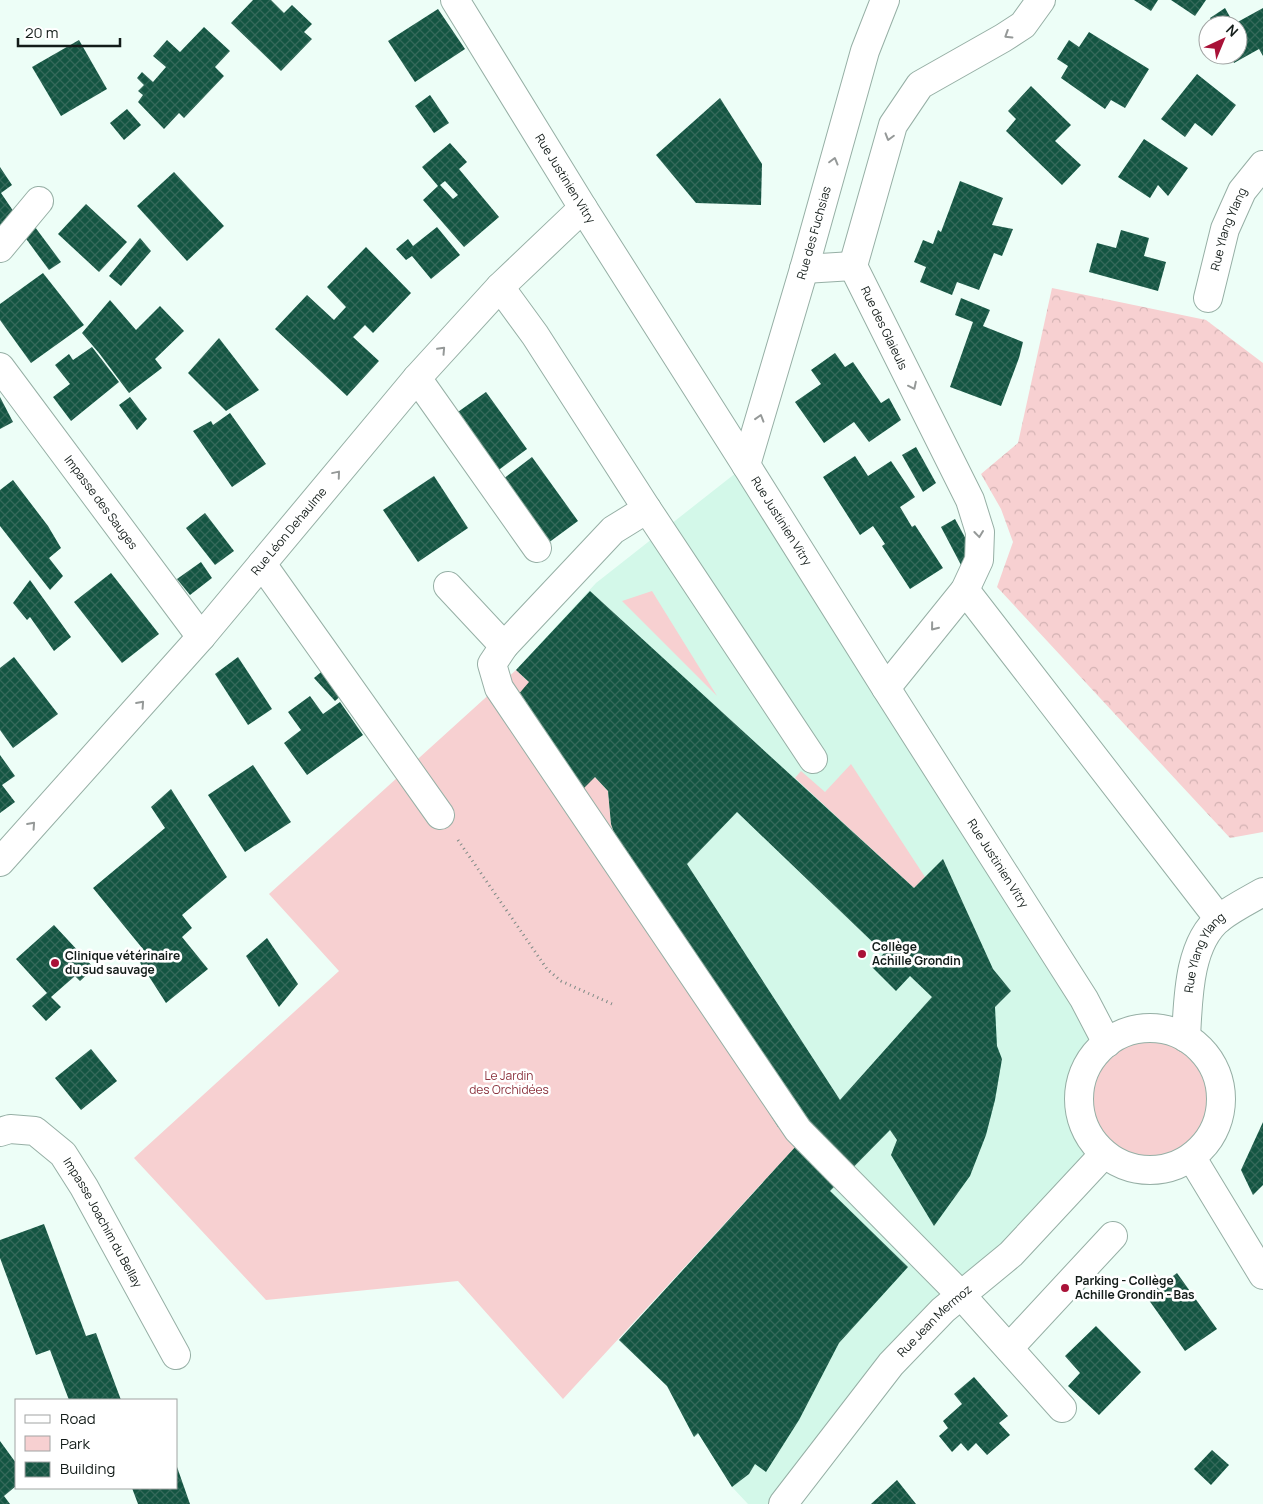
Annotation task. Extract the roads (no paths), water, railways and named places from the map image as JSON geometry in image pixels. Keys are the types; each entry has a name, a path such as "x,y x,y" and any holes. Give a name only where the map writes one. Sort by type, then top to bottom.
{"street":[{"name":"Rue Justinien Vitry","path":"455,0 583,208 1084,999 1107,1043"},
{"name":"Rue des Fuchsias","path":"746,465 804,270 865,51 885,0"},
{"path":"804,270 853,266 893,125 920,85 1023,25 1041,0"},
{"name":"Rue Ylang Ylang","path":"1208,298 1225,229 1242,191 1263,165"},
{"path":"0,248 39,201"},
{"name":"Rue Léon Dehaulme","path":"0,862 201,637 417,378 500,287 583,208"},
{"name":"Rue des Glaieuls","path":"853,266 970,500 980,532 979,560 965,590 886,688"},
{"path":"500,287 535,335 647,509 813,759"},
{"name":"Impasse des Sauges","path":"0,367 201,637"},
{"path":"417,378 536,548"},
{"path":"647,509 613,530 504,646 492,664 499,688 798,1130 961,1295 1062,1408"},
{"path":"262,564 440,815"},
{"path":"448,586 504,646"},
{"path":"965,590 1219,919"},
{"name":"Rue Ylang Ylang","path":"1186,1038 1192,966 1206,934 1219,919 1263,892"},
{"path":"1141,1028 1164,1029 1186,1038 1204,1053 1217,1074 1221,1097 1219,1120 1208,1142 1192,1158 1170,1168 1147,1171 1124,1166 1104,1154 1088,1136 1080,1114 1079,1090 1086,1068 1099,1049 1118,1035 1141,1028"},
{"name":"Impasse Joachim du Bellay","path":"0,1132 10,1129 35,1131 63,1154 84,1187 176,1354"},
{"name":"Rue Jean Mermoz","path":"783,1504 891,1364 943,1310 1011,1254 1104,1154"},
{"path":"1192,1158 1263,1275"},
{"path":"1008,1348 1113,1236"}],"place":[{"name":"Collège Achille Grondin","path":"862,954"},
{"name":"Clinique vétérinaire du sud sauvage","path":"55,963"},
{"name":"Parking - Collège Achille Grondin - Bas","path":"1065,1288"}],"park label":[{"name":"Le Jardin des Orchidées","path":"509,1083"}]}
